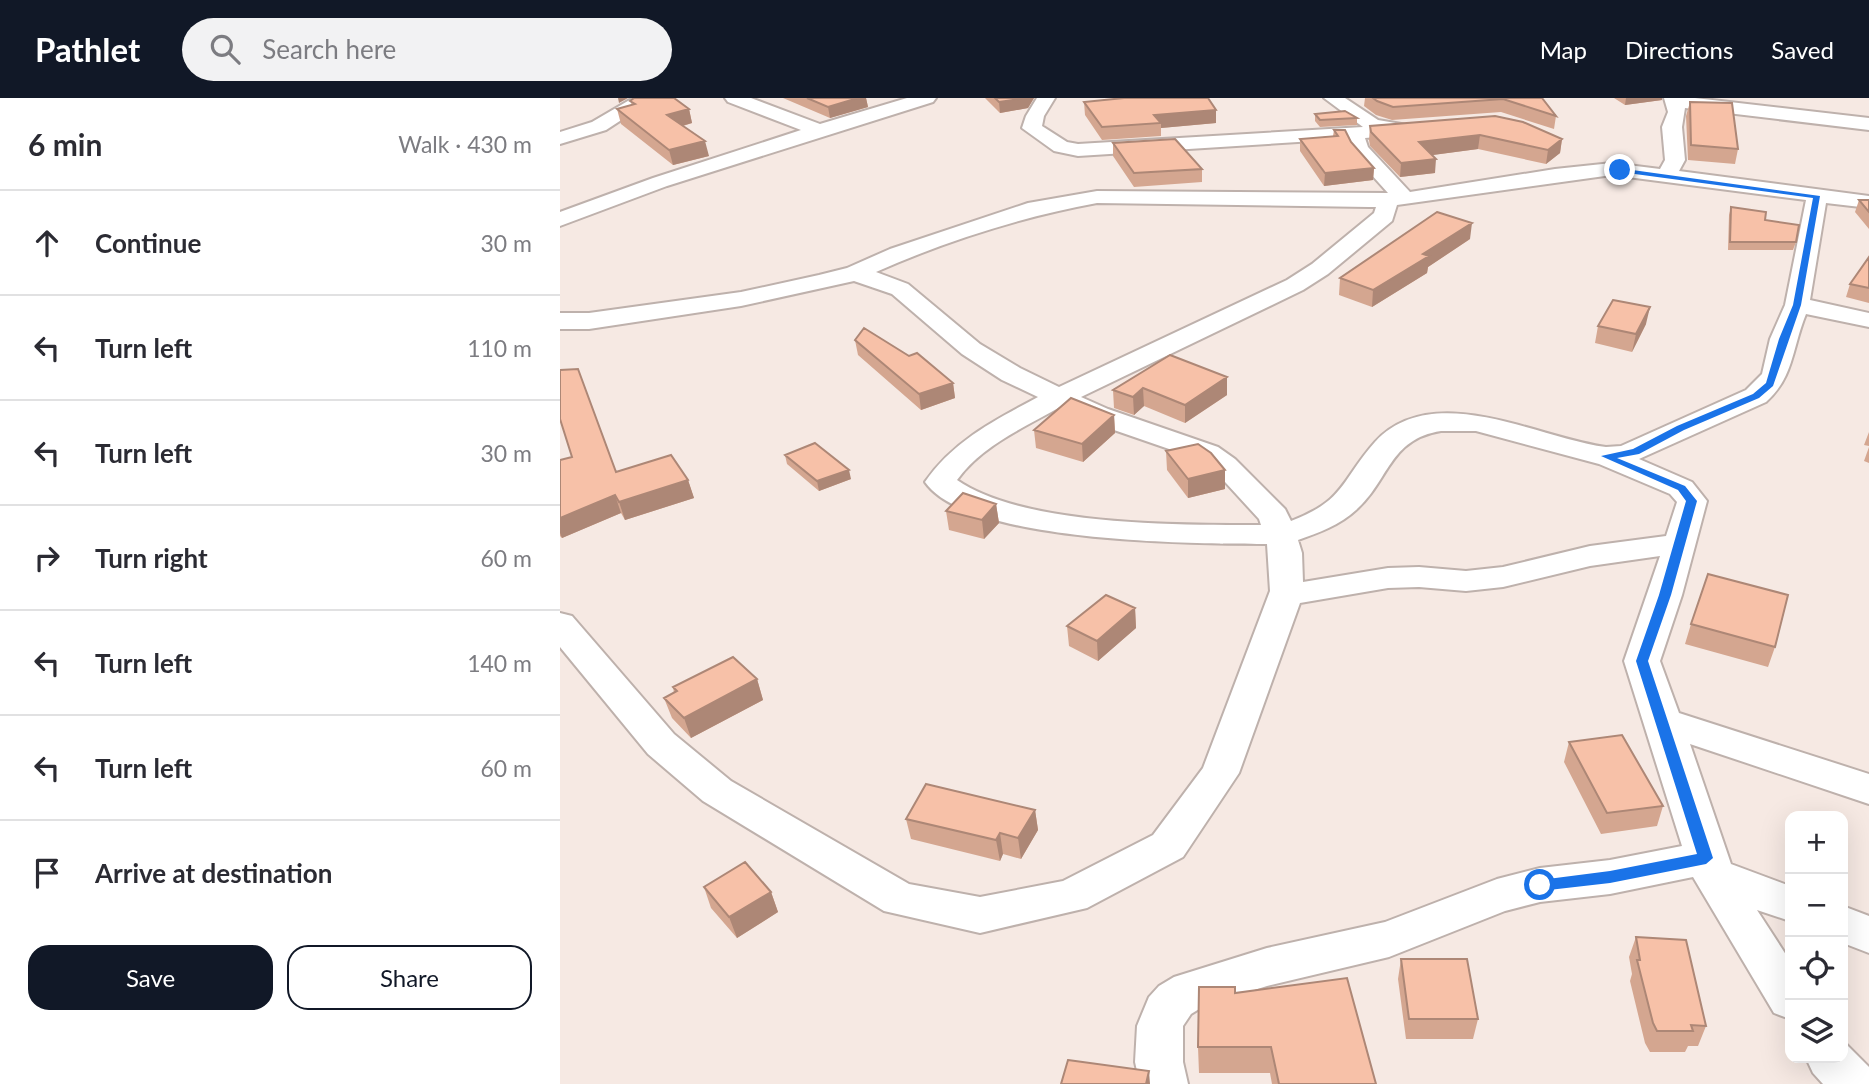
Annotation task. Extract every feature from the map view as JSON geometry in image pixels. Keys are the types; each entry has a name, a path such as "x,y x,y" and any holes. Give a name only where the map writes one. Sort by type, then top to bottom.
{"street":[{"path":"560,138 599,126 646,98"},
{"path":"734,98 819,130"},
{"path":"560,219 660,182 927,98"},
{"path":"1046,98 1035,116 1032,128 1048,141 1068,149 1414,129 1371,124 1333,98"},
{"path":"1666,176 1675,160 1672,127 1676,112 1673,99 1869,124"},
{"path":"1354,133 1359,149 1396,199"},
{"path":"1576,152 1612,169"},
{"path":"560,321 589,321 741,299 855,273 898,254 1015,215 1074,200 1120,196 1396,199 1555,174 1612,169 1869,202"},
{"path":"1606,456 1636,452 1681,428 1756,396 1770,384 1783,339 1797,305 1817,196"},
{"path":"1396,199 1384,216 1320,269 1295,285 1059,397 987,437 959,458 943,474 940,482 948,492 1026,518 1109,527 1281,536 1304,528 1344,504 1352,497 1388,445 1406,432 1447,422 1477,423 1606,456 1687,492 1692,505 1642,661 1709,867 1785,991"},
{"path":"560,624 661,744 717,791 899,899 980,915 1072,896 1168,846 1220,773 1286,595 1286,553 1274,516 1225,465 1209,453 1098,415 1011,374 971,349 900,289 855,273"},
{"path":"1797,305 1869,320"},
{"path":"1286,595 1388,578 1419,577 1466,581 1503,577 1590,556 1680,544"},
{"path":"1664,722 1869,789"},
{"path":"1164,1084 1159,1062 1160,1026 1165,1011 1175,1000 1190,991 1267,967 1389,939 1497,896 1540,885 1709,867 1785,902"},
{"path":"1848,926 1869,935"},
{"path":"1834,1063 1853,1084"}],"building":[{"path":"634,98 674,98 689,109 667,115 705,141 669,150 617,109 635,104 630,101"},
{"path":"807,98 858,98 828,107"},
{"path":"995,98 1027,98 999,102"},
{"path":"1124,98 1208,98 1216,110 1154,115 1161,123 1102,127 1084,102"},
{"path":"1373,98 1542,98 1556,116 1503,99 1393,107"},
{"path":"1690,102 1732,103 1738,149 1691,145"},
{"path":"1345,111 1357,118 1320,120 1315,114"},
{"path":"1495,116 1523,122 1562,139 1548,150 1480,135 1419,142 1436,159 1401,163 1371,132 1370,126"},
{"path":"1334,130 1345,130 1351,142 1374,168 1325,173 1300,139 1338,136"},
{"path":"1175,139 1202,169 1134,173 1113,143"},
{"path":"1859,200 1869,200 1869,212"},
{"path":"1731,207 1766,212 1765,220 1799,225 1796,242 1730,242"},
{"path":"1437,212 1472,223 1423,254 1429,256 1373,290 1340,278"},
{"path":"1869,257 1869,288 1850,284"},
{"path":"1613,300 1650,307 1636,334 1598,326"},
{"path":"864,328 909,356 917,353 953,383 919,394 855,340"},
{"path":"1170,355 1227,377 1185,405 1143,388 1133,397 1113,390"},
{"path":"578,369 616,472 671,455 688,480 619,502 615,495 560,518 560,460 572,457 560,419 560,370"},
{"path":"1071,398 1114,415 1082,444 1034,430"},
{"path":"815,443 849,470 817,481 785,455"},
{"path":"1198,444 1211,453 1225,470 1188,479 1166,451"},
{"path":"963,493 996,504 982,520 946,511"},
{"path":"1708,574 1788,595 1775,647 1691,624"},
{"path":"1106,595 1135,608 1097,641 1067,626"},
{"path":"733,657 757,679 684,718 664,698 677,691 673,687"},
{"path":"1622,735 1663,806 1607,813 1569,742"},
{"path":"926,784 1035,810 1018,838 1000,833 996,840 906,819"},
{"path":"745,862 771,892 729,917 704,887"},
{"path":"1636,937 1686,940 1706,1026 1691,1025 1693,1031 1657,1031 1637,960 1640,960"},
{"path":"1401,959 1467,959 1478,1019 1409,1019"},
{"path":"1347,978 1376,1084 1279,1084 1271,1047 1198,1047 1199,987 1235,987 1235,993"},
{"path":"1068,1060 1149,1071 1146,1084 1061,1084"}],"route":[{"path":"1540,885 1610,877 1706,858 1642,661 1645,646 1665,595 1692,501 1681,488 1606,456 1636,452 1681,428 1756,396 1770,384 1783,339 1797,305 1817,196 1620,170"}]}
